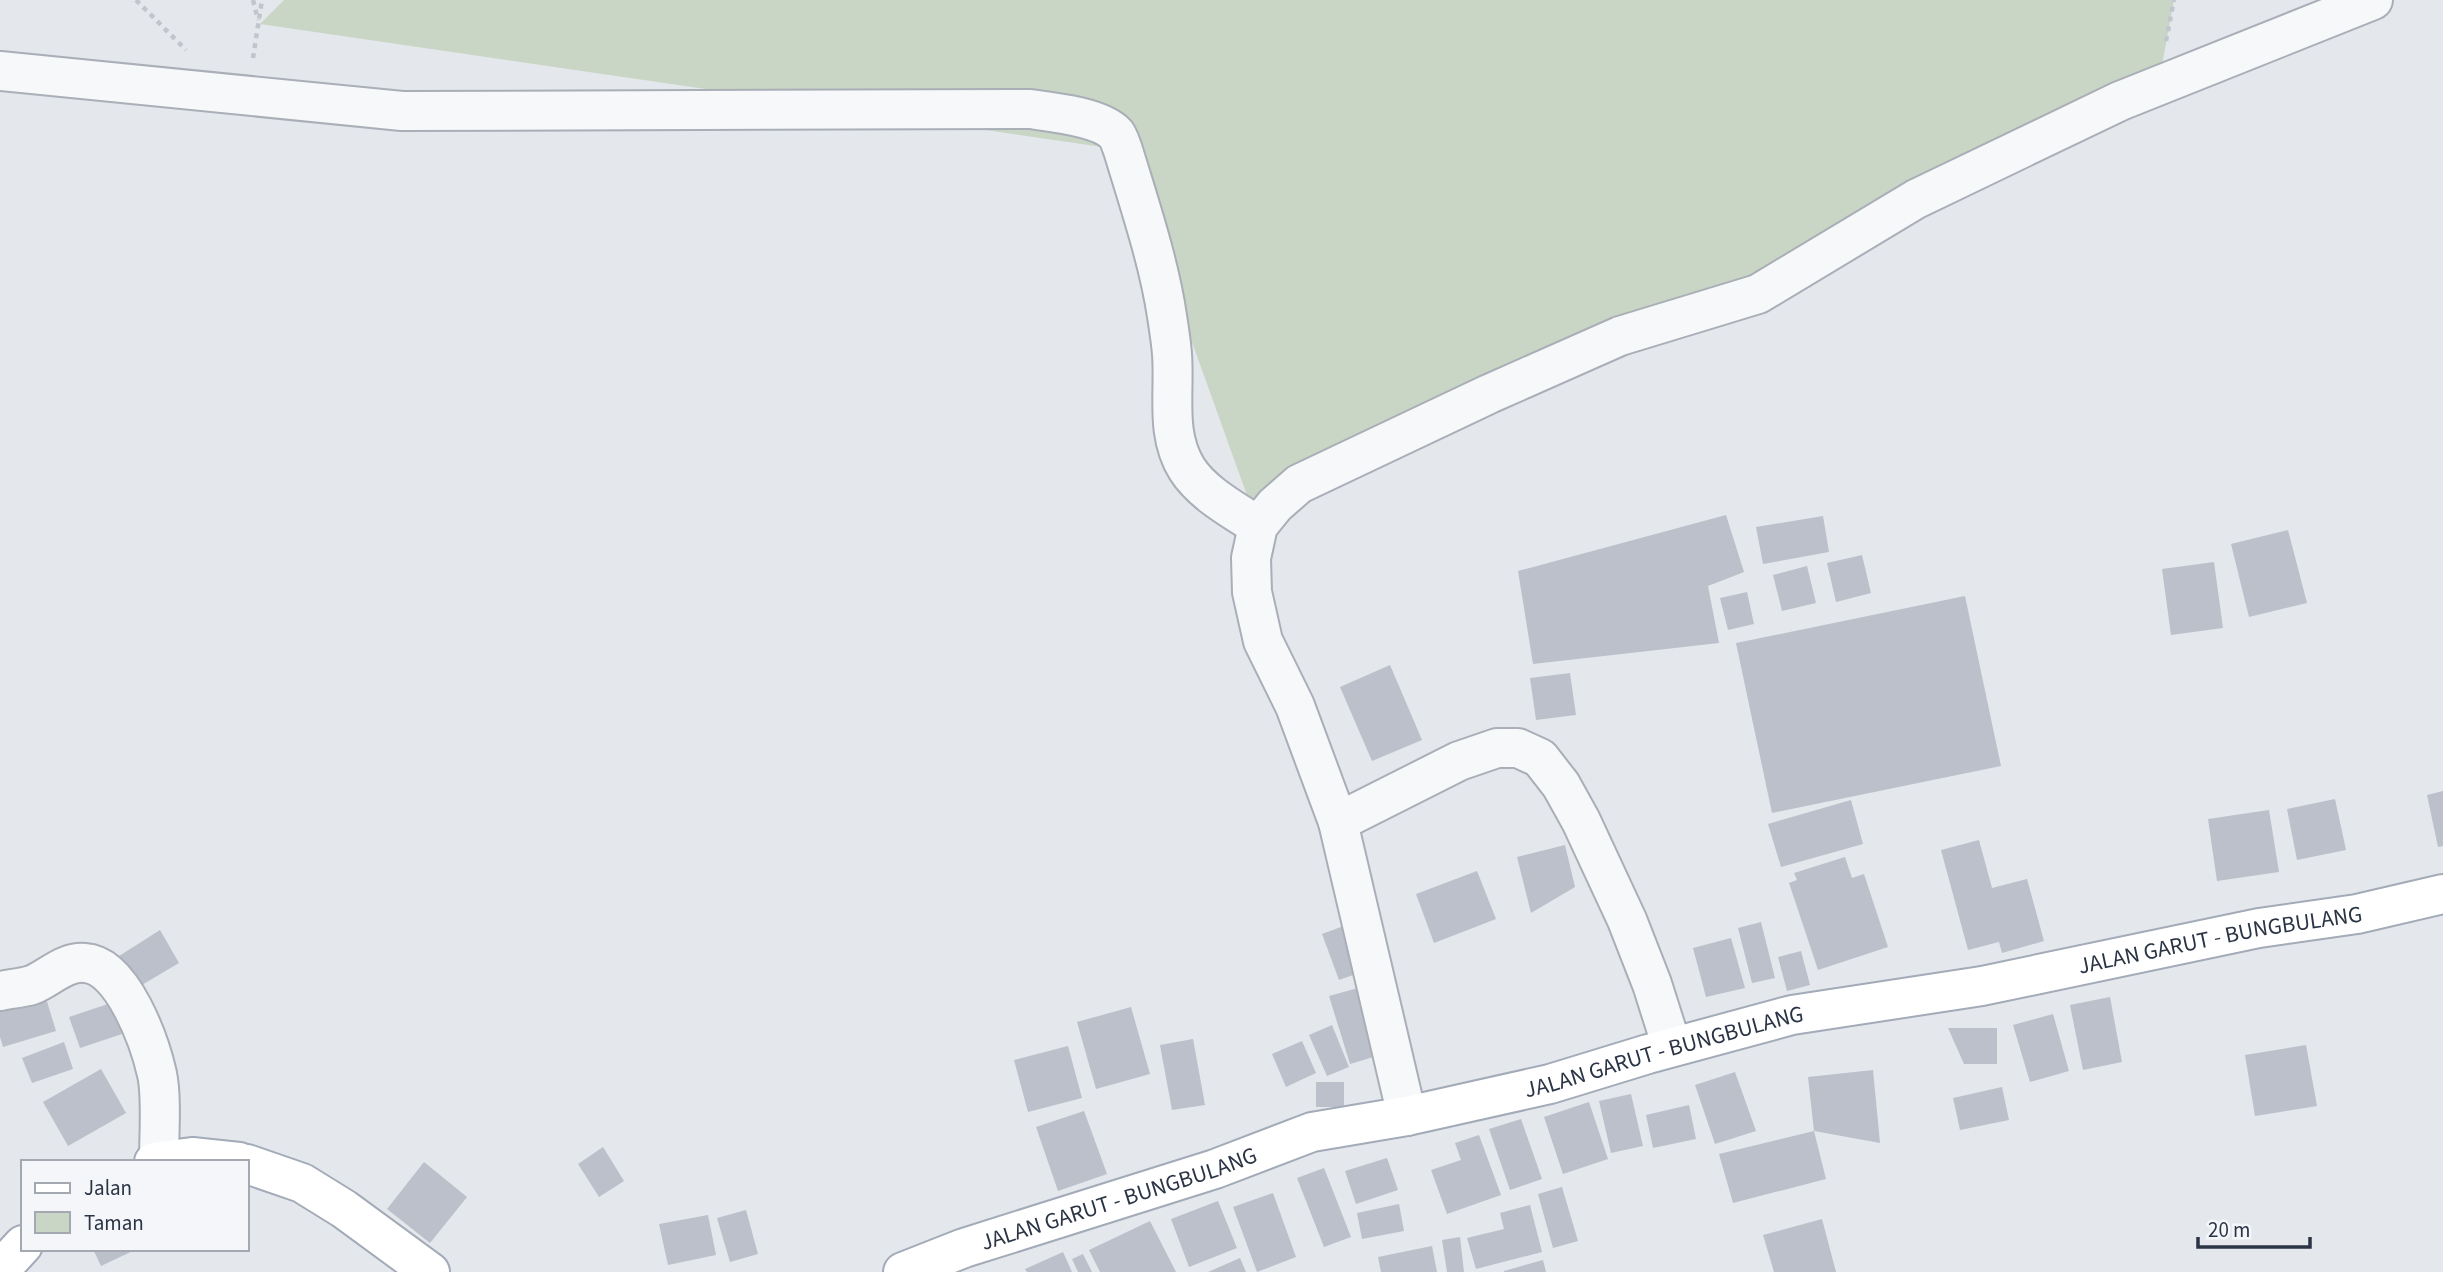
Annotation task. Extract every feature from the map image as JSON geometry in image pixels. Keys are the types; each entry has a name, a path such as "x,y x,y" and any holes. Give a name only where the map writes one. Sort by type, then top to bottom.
{"main road":[{"name":"JALAN GARUT - BUNGBULANG","path":"902,1272 964,1248 1215,1170 1312,1132 1406,1116 1550,1084 1672,1047 1792,1015 1982,986 2259,928 2357,914 2443,894"},
{"path":"166,1160 192,1157 220,1160"},
{"path":"248,1164 302,1183 344,1209 430,1272"},
{"path":"0,1270 21,1247"}],"street":[{"path":"1406,1116 1338,822 1295,706 1263,640 1252,592 1251,558 1258,526 1275,506 1299,484 1620,336 1758,294 1916,199 2120,101 2373,0"},
{"path":"0,71 401,111 1030,109 1074,116 1095,123 1116,134 1124,150 1160,287 1172,355 1171,403 1178,451 1202,488 1258,526"},
{"path":"1338,822 1459,761 1497,748 1518,748 1540,758 1561,785 1581,821 1627,920 1652,984 1672,1047"},
{"path":"0,991 31,985 69,965 84,962 97,965 108,972 131,1005 144,1031 158,1076 157,1160"}],"path":[{"path":"253,0 260,24"},
{"path":"246,96 262,0"}],"green space":[{"path":"284,0 2174,0 2158,87 1258,526 1123,150 260,24"}],"building":[{"path":"1726,515 1744,572 1708,586 1719,643 1533,664 1518,571"},
{"path":"1823,516 1829,552 1763,564 1756,527"},
{"path":"2288,530 2307,603 2249,617 2231,544"},
{"path":"1862,555 1871,593 1836,602 1827,563"},
{"path":"2214,562 2223,628 2171,635 2162,569"},
{"path":"1807,566 1816,603 1782,611 1773,575"},
{"path":"1747,592 1754,624 1728,630 1720,598"},
{"path":"1965,596 2001,766 1772,813 1736,643"},
{"path":"1390,665 1422,740 1372,761 1340,687"},
{"path":"1570,673 1576,715 1536,720 1530,678"},
{"path":"2443,791 2443,846 2438,847 2427,795"},
{"path":"2335,799 2346,850 2297,860 2287,809"},
{"path":"1851,800 1863,844 1781,867 1768,824"},
{"path":"2269,810 2279,872 2217,881 2208,819"},
{"path":"1979,840 1992,888 2027,879 2044,941 2002,953 1999,942 1968,950 1941,850"},
{"path":"1565,845 1575,887 1531,913 1517,857"},
{"path":"1845,857 1852,878 1864,874 1888,947 1818,970 1789,883 1797,880 1794,873"},
{"path":"1477,871 1496,919 1434,943 1416,894"},
{"path":"1761,922 1775,978 1752,983 1738,928"},
{"path":"1352,923 1370,969 1339,980 1322,934"},
{"path":"160,930 179,963 135,989 116,958"},
{"path":"1731,938 1745,988 1706,997 1693,948"},
{"path":"1801,951 1810,985 1787,991 1778,957"},
{"path":"1369,985 1390,1052 1350,1064 1329,996"},
{"path":"45,995 56,1031 3,1047 0,1037 0,1008"},
{"path":"2110,997 2122,1062 2083,1070 2070,1005"},
{"path":"126,998 137,1029 80,1048 69,1017"},
{"path":"1131,1007 1150,1074 1096,1089 1077,1022"},
{"path":"2053,1014 2069,1071 2030,1082 2013,1025"},
{"path":"1332,1025 1349,1067 1327,1076 1309,1035"},
{"path":"1948,1028 1997,1028 1997,1064 1964,1064"},
{"path":"1193,1039 1205,1105 1172,1110 1160,1045"},
{"path":"1302,1041 1316,1073 1286,1087 1272,1054"},
{"path":"64,1042 73,1069 32,1083 22,1058"},
{"path":"2306,1045 2317,1106 2255,1116 2245,1055"},
{"path":"1068,1046 1082,1098 1028,1112 1014,1060"},
{"path":"101,1069 126,1113 68,1146 43,1102"},
{"path":"1873,1070 1880,1143 1814,1131 1808,1077"},
{"path":"1735,1072 1756,1131 1715,1144 1695,1085"},
{"path":"1316,1082 1344,1082 1344,1107 1316,1107"},
{"path":"2002,1087 2009,1120 1960,1130 1953,1098"},
{"path":"1631,1094 1643,1146 1611,1153 1599,1101"},
{"path":"1589,1102 1608,1159 1563,1174 1544,1117"},
{"path":"1689,1105 1696,1139 1653,1148 1646,1115"},
{"path":"1084,1111 1107,1174 1058,1191 1036,1127"},
{"path":"1521,1119 1542,1179 1510,1190 1489,1129"},
{"path":"1814,1131 1826,1179 1733,1203 1719,1154"},
{"path":"1479,1135 1501,1195 1447,1214 1431,1170 1461,1160 1455,1143"},
{"path":"603,1147 624,1181 599,1197 578,1164"},
{"path":"1387,1158 1398,1190 1356,1204 1345,1171"},
{"path":"424,1162 467,1197 430,1243 387,1209"},
{"path":"1324,1168 1351,1237 1324,1247 1297,1178"},
{"path":"1562,1187 1578,1241 1553,1248 1538,1194"},
{"path":"1273,1193 1296,1257 1257,1272 1233,1207"},
{"path":"1218,1201 1237,1248 1189,1267 1171,1219"},
{"path":"1399,1204 1404,1231 1362,1239 1357,1213"},
{"path":"1530,1205 1542,1252 1476,1269 1467,1238 1504,1229 1500,1213"},
{"path":"746,1210 758,1254 730,1262 717,1218"},
{"path":"708,1215 716,1255 668,1265 659,1224"},
{"path":"1822,1219 1836,1272 1774,1272 1763,1235"},
{"path":"1150,1221 1176,1272 1100,1272 1089,1250"},
{"path":"1460,1237 1464,1272 1447,1272 1442,1240"},
{"path":"1432,1246 1437,1272 1381,1272 1378,1257"},
{"path":"94,1251 133,1251 101,1266"},
{"path":"1063,1252 1072,1272 1027,1272 1025,1269"},
{"path":"1083,1254 1092,1272 1078,1272 1072,1259"},
{"path":"1240,1258 1246,1272 1208,1272"},
{"path":"1543,1260 1546,1272 1504,1272 1504,1271"}]}
